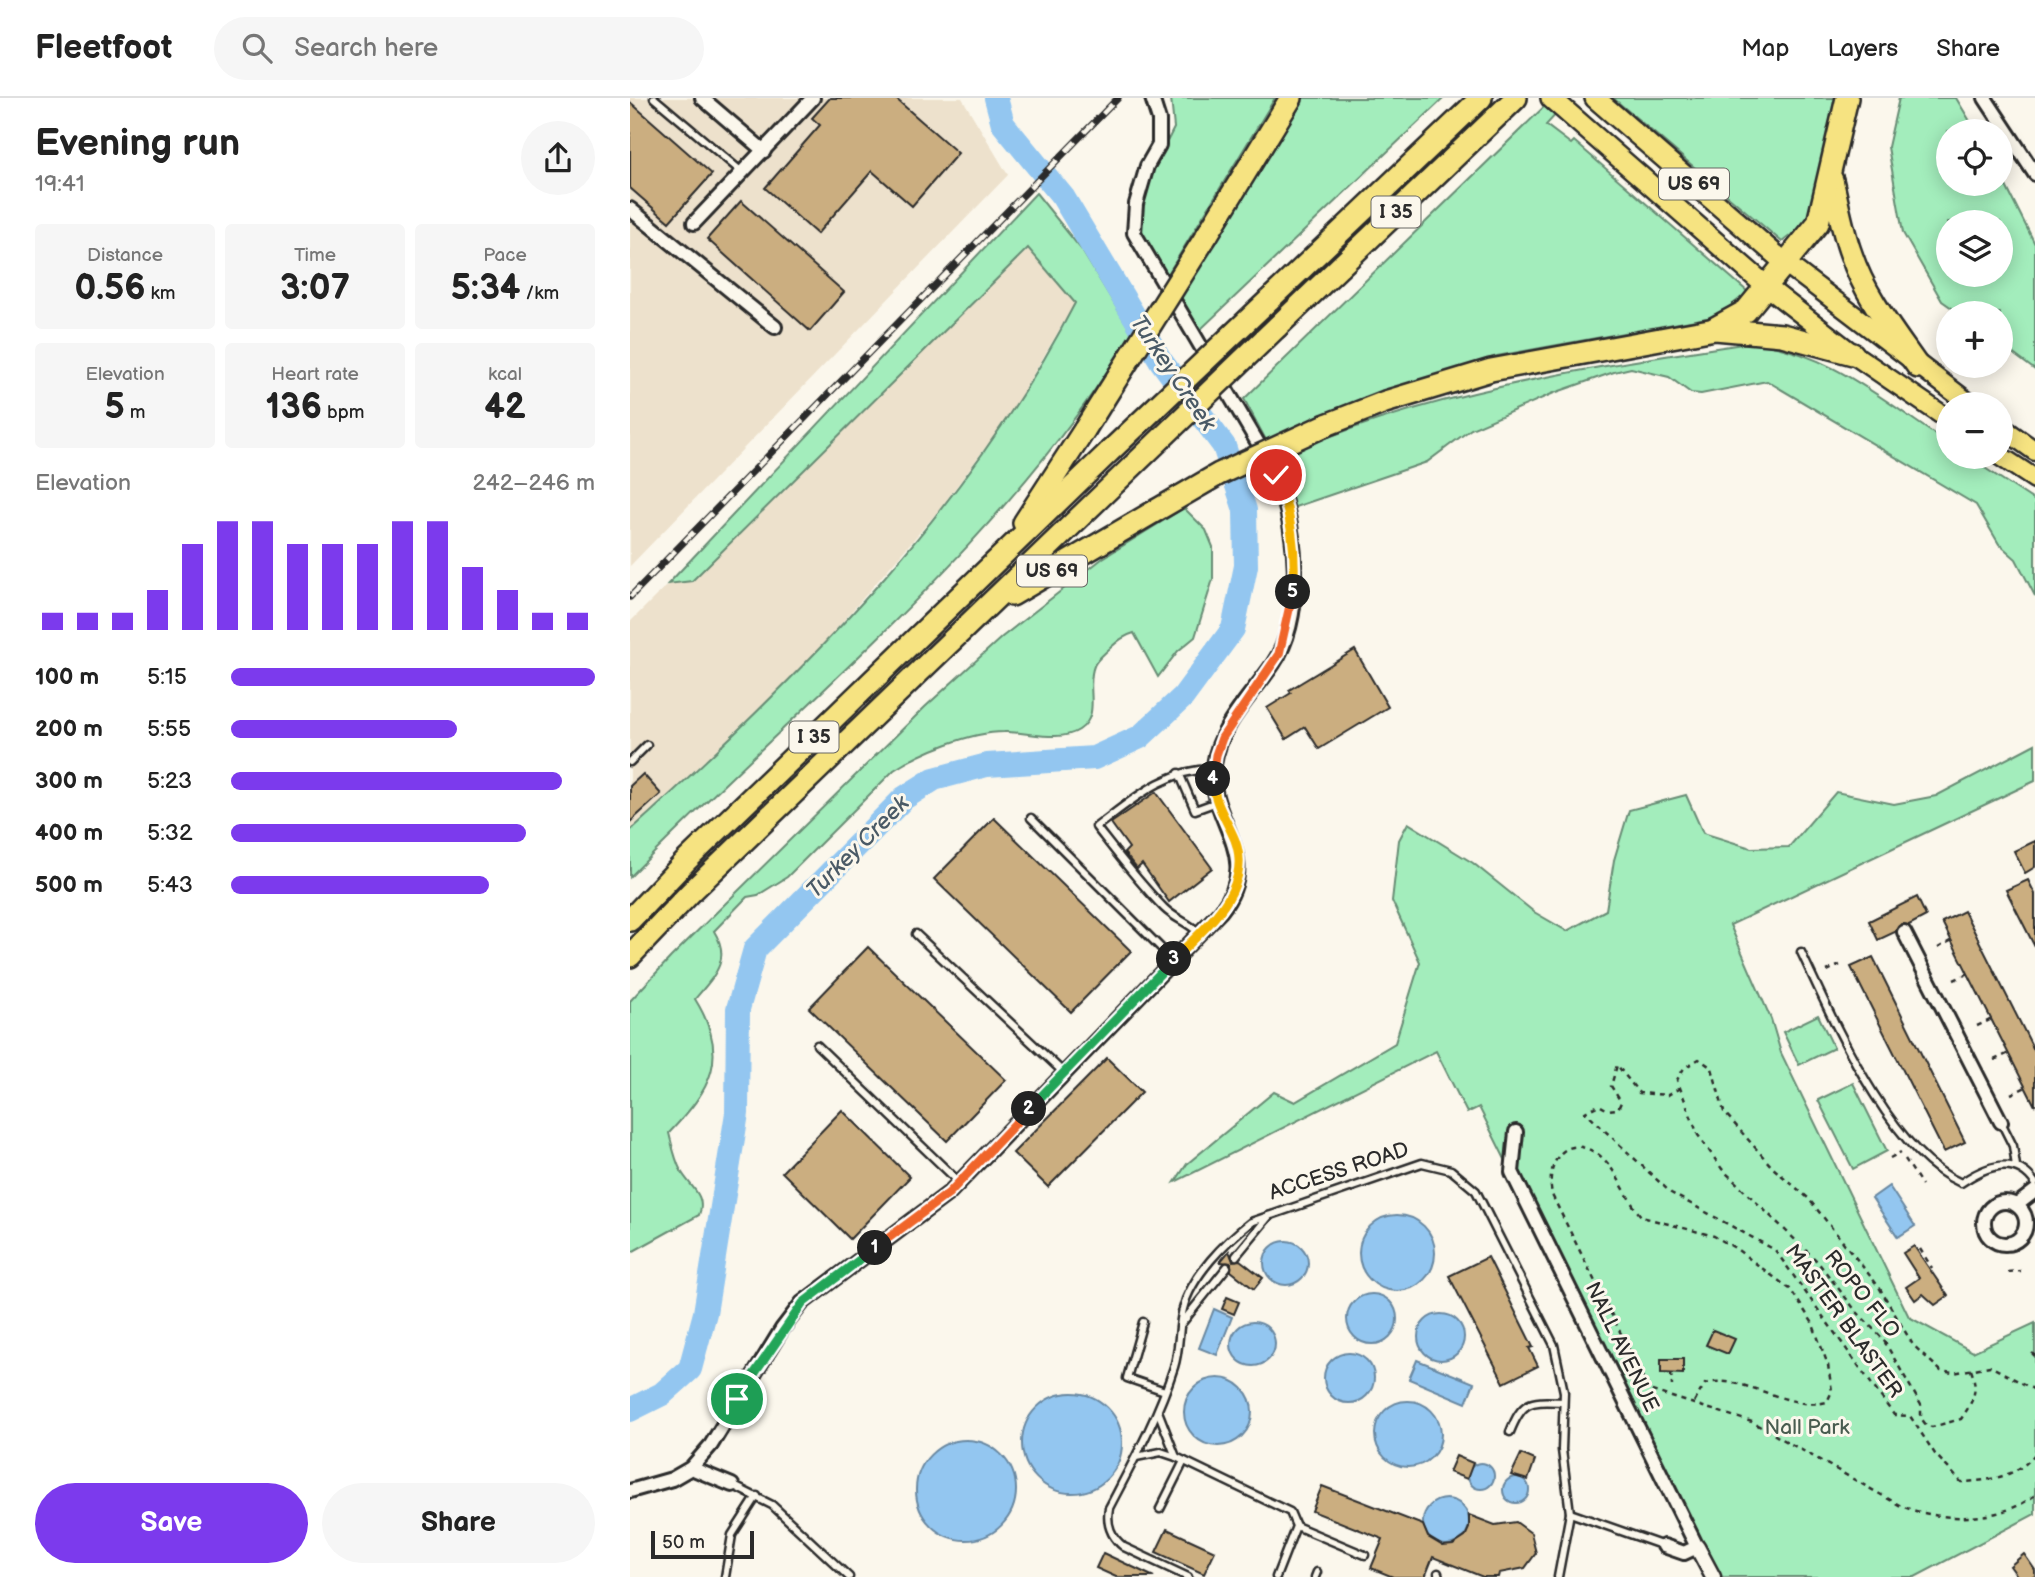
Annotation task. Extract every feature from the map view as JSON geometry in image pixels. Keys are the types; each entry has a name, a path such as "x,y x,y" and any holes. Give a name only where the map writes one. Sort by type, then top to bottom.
{"highway":[{"name":"US 69","path":"1002,557 1208,236 1291,98"},
{"name":"I 35","path":"630,920 695,852 1481,98"},
{"name":"I 35","path":"630,956 691,892 1516,98"},
{"path":"1551,98 1767,287"},
{"path":"1784,262 1818,223 1847,98"},
{"name":"US 69","path":"982,612 1219,474 1326,425 1385,402 1491,370 1715,328 1746,312 1784,262 1599,102"},
{"path":"1830,174 1851,255 1861,279 1877,308 1918,367"},
{"path":"1715,328 1782,335 1853,354"}],"main road":[{"path":"1784,262 1953,392"},
{"path":"1767,287 1853,354 1936,411"},
{"path":"2013,435 2035,451"},
{"path":"2013,465 2035,479"}],"street":[{"path":"702,98 764,151"},
{"path":"694,223 813,98"},
{"path":"630,1491 672,1479 691,1468 711,1445 782,1329 807,1297 934,1205 958,1182 1226,904 1237,877 1236,842 1217,802 1214,769 1222,738 1282,647 1295,577 1287,514 1280,485 1134,233 1136,204 1147,166 1159,145 1159,120 1152,98"},
{"path":"1986,98 2034,168"},
{"path":"630,209 775,327"},
{"path":"1904,932 2001,1122"},
{"name":"NALL AVENUE","path":"1516,1132 1513,1172 1518,1184 1713,1577"},
{"path":"2018,1204 2035,1191"},
{"path":"691,1468 732,1485"},
{"path":"1664,1546 1684,1553 1697,1547"}],"lane":[{"path":"654,98 743,173"},
{"path":"630,762 647,745"},
{"path":"1199,933 1187,921 1166,910 1139,883 1096,827 1142,792 1179,773 1214,769"},
{"path":"1179,773 1195,810 1217,802"},
{"path":"1031,818 1174,960"},
{"path":"916,934 1064,1073"},
{"path":"1801,952 1860,1076 1931,1163 1961,1183 1997,1165 2016,1166 2027,1171 2035,1183"},
{"path":"817,1045 958,1182"},
{"path":"2001,1122 2013,1146 2016,1166"},
{"name":"ACCESS ROAD","path":"1188,1577 1124,1547 1115,1540 1109,1529 1109,1508 1158,1411 1175,1364 1190,1289 1235,1234 1251,1222 1422,1163 1444,1167 1464,1178 1476,1191 1554,1345 1561,1371 1562,1450 1570,1513 1558,1577"},
{"path":"1236,1256 1270,1214"},
{"path":"1181,1324 1227,1267"},
{"path":"1143,1322 1127,1378 1165,1391"},
{"path":"1510,1432 1519,1410 1534,1401 1563,1402"},
{"path":"1158,1411 1176,1457"},
{"path":"1136,1457 1161,1452 1176,1457 1277,1504 1290,1512 1296,1526 1365,1555"},
{"path":"1160,1509 1184,1461"},
{"path":"732,1485 772,1505 849,1577"},
{"path":"725,1577 732,1535 757,1496"},
{"path":"1570,1513 1664,1546"},
{"path":"1276,1577 1296,1526"}],"path":[{"path":"1938,948 1952,940"},
{"path":"1827,971 1840,965"},
{"path":"1954,980 1969,973"},
{"path":"1977,1027 1992,1020"},
{"path":"1994,1060 2009,1053"},
{"path":"1680,1088 1677,1080 1684,1068 1699,1059 1712,1068 1724,1112 1773,1168 1808,1198 1879,1287 1913,1345 1941,1371 1990,1366 2035,1390"},
{"name":"MASTER BLASTER","path":"1680,1088 1668,1095 1639,1093 1617,1065 1611,1086 1621,1102 1618,1109 1608,1110 1599,1105 1585,1112 1671,1193 1775,1250 1894,1415 1910,1416 1935,1454 1961,1482 1993,1480 2026,1465 2035,1454"},
{"path":"2011,1094 2025,1087"},
{"name":"ROPO FLO","path":"1680,1088 1698,1135 1722,1169 1817,1261 1856,1311 1883,1339 1921,1405 1921,1418 1926,1425 1961,1419 1974,1398 1976,1385 1971,1370"},
{"path":"1694,1402 1705,1384 1727,1380 1762,1393 1827,1402 1832,1391 1828,1365 1812,1322 1790,1289 1735,1248 1702,1231 1642,1217 1599,1154 1583,1147 1567,1147 1557,1156 1550,1189 1649,1390 1752,1422 1901,1506 1922,1514 1939,1517 1993,1513 2016,1507 2035,1495"},
{"path":"1890,1158 1901,1152"},
{"path":"1906,1160 1922,1185"},
{"path":"1920,1249 1932,1268"},
{"path":"2008,1272 2021,1271"},
{"path":"1671,1373 1672,1386"}],"shaded area":[{"path":"630,98 962,98 1008,175 630,566"},
{"path":"1029,248 1075,303 1009,416 939,510 802,669 630,831 630,622 668,584 692,581"}],"green space":[{"path":"1171,98 1275,98 1166,277 1144,239 1141,226 1142,206 1150,175 1174,128"},
{"path":"1302,98 1444,98 1199,331 1179,297"},
{"path":"1553,98 1571,98 1546,125 1571,144 1574,141 1748,292 1718,316 1497,356 1396,388 1266,440 1244,399"},
{"path":"1613,98 1839,98 1811,210 1804,225 1782,242"},
{"path":"1899,98 1956,98 1969,119 1936,119 1936,196 2011,196 2035,244 2035,370 2013,354 2013,301 1942,301 1903,233 1888,147"},
{"path":"1036,193 1081,249 1132,333 1080,410 1023,483 962,552 897,619 630,877 630,831 694,773 818,651 876,587 985,451 1032,379 1075,303 1028,248 692,581 668,584"},
{"path":"1749,343 1804,355 1854,380 1936,435 1936,469 1986,469 2035,501 2035,596 2016,559 1999,544 1976,505 1767,381 1701,394 1691,393 1669,377 1631,368 1614,372 1554,393 1471,429 1427,462 1292,508 1275,459 1388,416 1508,385"},
{"path":"1184,508 1206,530 1213,547 1213,579 1195,637 1178,651 1158,677 1134,633 1123,638 1095,664 1091,683 1090,717 1079,730 1062,736 1013,732 977,735 947,744 905,763 894,770 787,877 758,895 747,897 714,931 719,941 721,959 714,975 695,999 712,1038 714,1055 711,1071 696,1102 669,1133 679,1167 699,1196 701,1208 699,1215 630,1253 630,1001 671,957 925,707 1002,637 1103,558"},
{"name":"Nall Park","path":"2035,744 2035,781 1730,925 1771,1019 1781,1053 1909,1317 1973,1352 2035,1323 2035,1514 1915,1577 1713,1577 1479,1107 1467,1113 1436,1051 1175,1182 1187,1164 1274,1092 1295,1102 1395,1043 1420,962 1392,901 1399,840 1408,823 1473,863 1534,912 1567,931 1606,910 1614,860 1629,810 1686,795 1703,833 1751,848 1789,847 1836,792 1894,804 1936,796"},
{"path":"1818,1015 1834,1048 1799,1065 1783,1032"},
{"path":"1853,1083 1887,1151 1853,1169 1818,1100"}],"water":[{"path":"1889,1186 1915,1226 1898,1237 1872,1198"},
{"path":"1397,1215 1412,1218 1424,1226 1432,1238 1435,1253 1432,1268 1424,1280 1412,1288 1397,1291 1382,1288 1370,1280 1362,1268 1359,1253 1362,1238 1370,1226 1382,1218"},
{"path":"1286,1241 1302,1247 1308,1263 1302,1279 1286,1285 1270,1279 1264,1263 1270,1247"},
{"path":"1372,1294 1390,1301 1397,1319 1390,1337 1372,1344 1354,1337 1347,1319 1354,1301"},
{"path":"1214,1309 1232,1317 1217,1355 1199,1348"},
{"path":"1441,1314 1458,1320 1464,1337 1458,1354 1441,1360 1424,1354 1418,1337 1424,1320"},
{"path":"1253,1322 1269,1328 1275,1344 1269,1360 1253,1366 1237,1360 1231,1344 1237,1328"},
{"path":"1349,1353 1367,1360 1374,1378 1367,1396 1349,1403 1331,1396 1324,1378 1331,1360"},
{"path":"1417,1360 1474,1383 1466,1403 1409,1379"},
{"path":"1211,1378 1225,1378 1237,1383 1247,1393 1252,1412 1247,1431 1237,1441 1225,1446 1211,1446 1199,1441 1189,1431 1184,1419 1184,1405 1189,1393 1199,1383"},
{"path":"1072,1393 1091,1397 1108,1407 1118,1424 1122,1443 1118,1462 1108,1479 1091,1489 1072,1493 1053,1489 1036,1479 1026,1462 1022,1443 1026,1424 1036,1407 1053,1397"},
{"path":"1408,1401 1421,1403 1436,1416 1441,1434 1439,1447 1426,1462 1408,1467 1395,1465 1380,1452 1375,1434 1377,1421 1390,1406"},
{"path":"966,1440 985,1444 1002,1454 1012,1471 1016,1490 1012,1509 1002,1526 985,1536 966,1540 947,1536 930,1526 920,1509 916,1490 920,1471 930,1454 947,1444"},
{"path":"1481,1463 1490,1467 1494,1476 1490,1485 1481,1489 1472,1485 1468,1476 1472,1467"},
{"path":"1516,1477 1525,1481 1529,1490 1525,1499 1516,1503 1507,1499 1503,1490 1507,1481"},
{"path":"1446,1499 1463,1505 1469,1522 1463,1539 1446,1545 1429,1539 1423,1522 1429,1505"}],"building":[{"path":"830,98 895,98 958,153 912,206 872,171 817,234 765,188 820,125 812,118"},
{"path":"630,102 712,174 669,222 630,188"},
{"path":"741,201 844,292 810,331 707,239"},
{"path":"1355,650 1388,707 1319,749 1305,727 1286,739 1267,708 1291,693 1289,690"},
{"path":"643,774 661,794 630,822 630,786"},
{"path":"1156,792 1212,868 1169,902 1142,864 1137,869 1124,853 1129,848 1111,823"},
{"path":"994,818 1131,951 1071,1012 934,879"},
{"path":"2035,841 2035,867 2025,873 2014,851"},
{"path":"2028,880 2035,894 2035,947 2006,890"},
{"path":"1917,897 1926,916 1909,925 1901,924 1895,932 1878,940 1869,921"},
{"path":"1964,911 2035,1052 2035,1106 1942,922"},
{"path":"868,947 1006,1080 947,1141 809,1008"},
{"path":"1873,957 1965,1142 1944,1152 1851,967"},
{"path":"1107,1058 1142,1092 1048,1187 1013,1153"},
{"path":"842,1110 910,1177 850,1239 782,1172"},
{"path":"1914,1246 1948,1296 1935,1305 1923,1294 1915,1300 1906,1287 1919,1278 1903,1253"},
{"path":"1229,1251 1233,1261 1240,1260 1263,1278 1254,1289 1231,1271 1231,1263 1220,1262"},
{"path":"1488,1257 1533,1347 1529,1348 1538,1366 1504,1383 1449,1276"},
{"path":"1227,1297 1239,1302 1234,1314 1222,1309"},
{"path":"1713,1330 1735,1339 1728,1354 1706,1345"},
{"path":"1661,1359 1683,1359 1683,1374 1661,1373"},
{"path":"1521,1454 1535,1460 1528,1480 1511,1475"},
{"path":"1456,1456 1473,1463 1467,1479 1449,1472"},
{"path":"1322,1486 1423,1525 1428,1537 1443,1546 1453,1545 1465,1537 1469,1528 1469,1515 1495,1525 1516,1522 1531,1533 1536,1553 1525,1568 1499,1573 1498,1577 1483,1577 1433,1557 1425,1577 1393,1577 1371,1568 1383,1539 1312,1511"},
{"path":"1167,1529 1215,1551 1204,1574 1156,1552"},
{"path":"1103,1553 1154,1577 1116,1577 1096,1568"},
{"path":"2024,1554 2035,1570 2035,1577 2018,1577 2010,1566"}],"waterway":[{"name":"Turkey Creek","path":"630,1410 662,1394 690,1369 705,1313 737,1113 738,1009 755,949 904,798 934,779 987,765 1094,758 1140,737 1183,697 1233,629 1246,566 1245,510 1224,446 1161,361 1063,197 1003,124 996,98"}],"railway":[{"path":"630,597 1118,98"}],"route":[{"path":"737,1399 782,1329 807,1297 949,1193 1226,904 1237,877 1237,850 1236,842 1214,794 1213,772 1216,755 1226,730 1279,654 1292,602 1295,577 1286,508 1276,475"}]}
